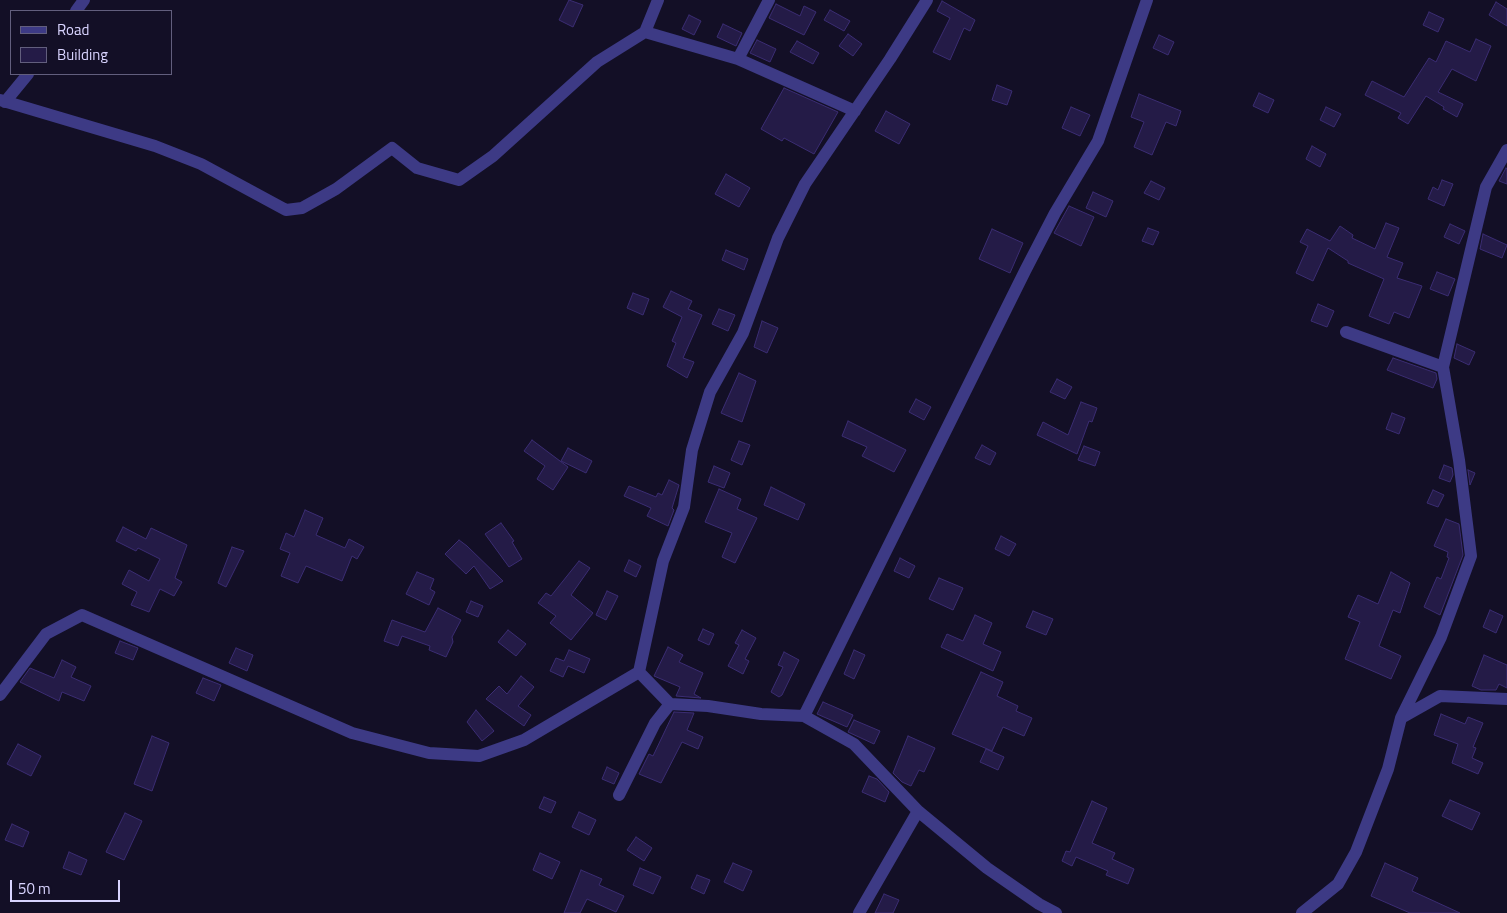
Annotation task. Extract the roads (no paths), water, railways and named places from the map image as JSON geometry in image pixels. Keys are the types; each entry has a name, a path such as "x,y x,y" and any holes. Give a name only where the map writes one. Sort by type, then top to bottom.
{"street":[{"path":"27,75 2,101 155,146 201,164 286,210 302,208 336,190 392,148 417,168 459,180 493,156 597,62 645,32 658,0"},
{"path":"738,59 769,0"},
{"path":"0,695 46,634 82,614 352,733 428,753 479,756 524,740 640,672 663,561 684,507 692,450 710,392 742,333 778,238 805,184 927,0"},
{"path":"804,716 1025,271 1055,213 1098,141 1147,0"},
{"path":"645,32 738,59 855,110"},
{"path":"1302,913 1338,884 1356,852 1388,769 1401,718 1441,637 1471,556 1459,460 1443,366 1486,187 1507,150"},
{"path":"1346,332 1443,366"},
{"path":"640,672 670,704 708,706 762,714 804,716 854,744 918,811 987,868 1038,904 1056,913"},
{"path":"1401,718 1440,696 1507,699"},
{"path":"619,795 655,723 670,704"},
{"path":"859,913 918,811"}]}
